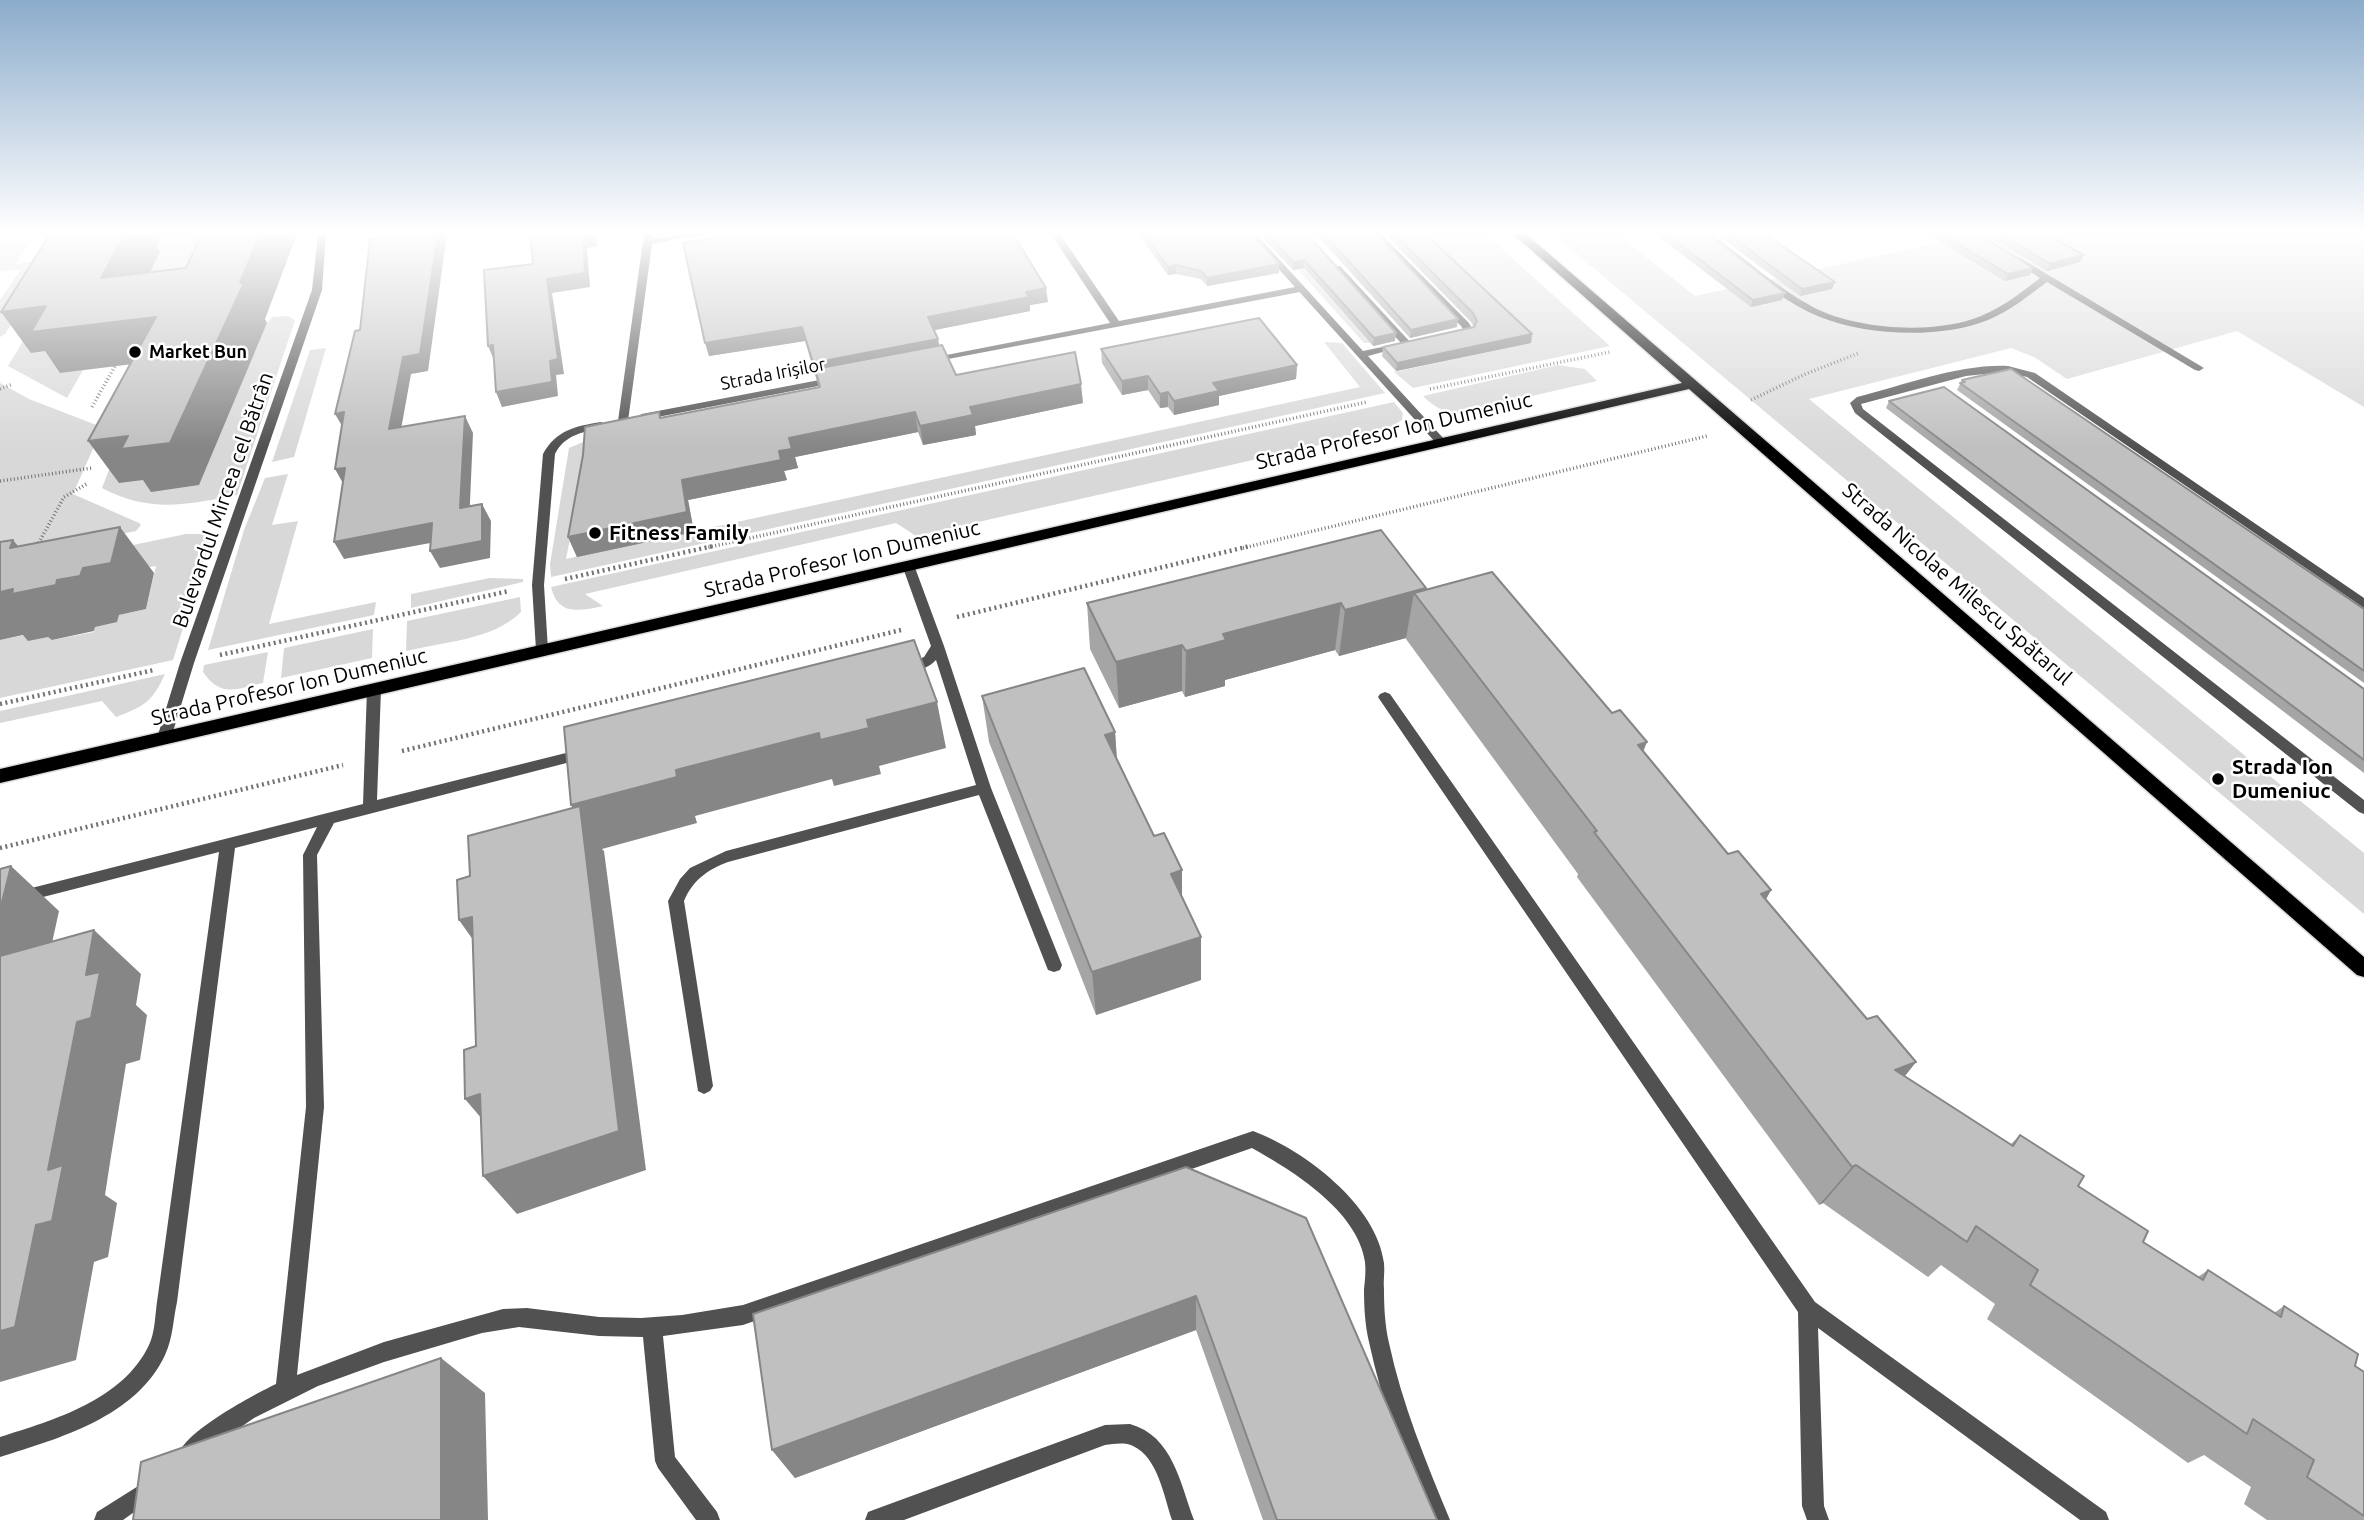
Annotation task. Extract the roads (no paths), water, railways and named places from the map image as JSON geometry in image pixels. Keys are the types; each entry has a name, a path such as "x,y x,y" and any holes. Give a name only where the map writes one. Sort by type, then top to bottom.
{"main road":[{"name":"Strada Nicolae Milescu Spătarul","path":"1601,305 2364,969"},
{"name":"Strada Profesor Ion Dumeniuc","path":"0,776 1693,384"}],"street":[{"name":"Bulevardul Mircea cel Bătrân","path":"164,738 187,663 312,305"},
{"path":"623,421 639,305"},
{"path":"1101,305 1115,326"},
{"path":"924,362 1220,305"},
{"path":"1315,305 1440,441"},
{"path":"1371,305 1407,344"},
{"path":"1445,337 1468,331 1466,325 1446,305"},
{"path":"1804,305 1825,316 1862,324 1940,329 1982,319 2007,305"},
{"path":"2094,305 2199,368"},
{"path":"1362,354 1420,342"},
{"path":"2364,604 2031,375 2014,369 1999,369 1934,381 1861,399 1855,404 1859,411 2364,808"},
{"name":"Strada Irișilor","path":"542,650 538,585 549,454 561,436 575,430 842,378"},
{"path":"1934,381 1945,390"},
{"path":"908,565 938,646 984,788 1054,965"},
{"path":"888,675 929,660 938,646"},
{"path":"370,809 374,689"},
{"path":"1385,697 1808,1309 2098,1520"},
{"path":"0,902 595,751"},
{"path":"704,1086 676,901 684,881 701,866 726,857 984,788"},
{"path":"286,1388 315,1107 310,855 330,817"},
{"path":"0,1447 50,1431 104,1407 134,1381 157,1349 167,1302 228,844"},
{"path":"108,1519 167,1474 209,1435 286,1388 308,1382 388,1349 509,1317 580,1325 652,1327 707,1323 743,1315 1253,1139 1285,1156 1336,1198 1354,1217 1367,1240 1375,1261 1374,1312 1378,1341 1403,1432 1439,1520"},
{"path":"1808,1309 1813,1506 1818,1520"},
{"path":"652,1327 665,1461 709,1520"},
{"path":"884,1519 1093,1439 1124,1434 1139,1437 1154,1450 1183,1520"}],"place":[{"name":"Market Bun","path":"135,352"},
{"name":"Fitness Family","path":"595,533"},
{"name":"Strada Ion Dumeniuc","path":"2218,779"}]}
